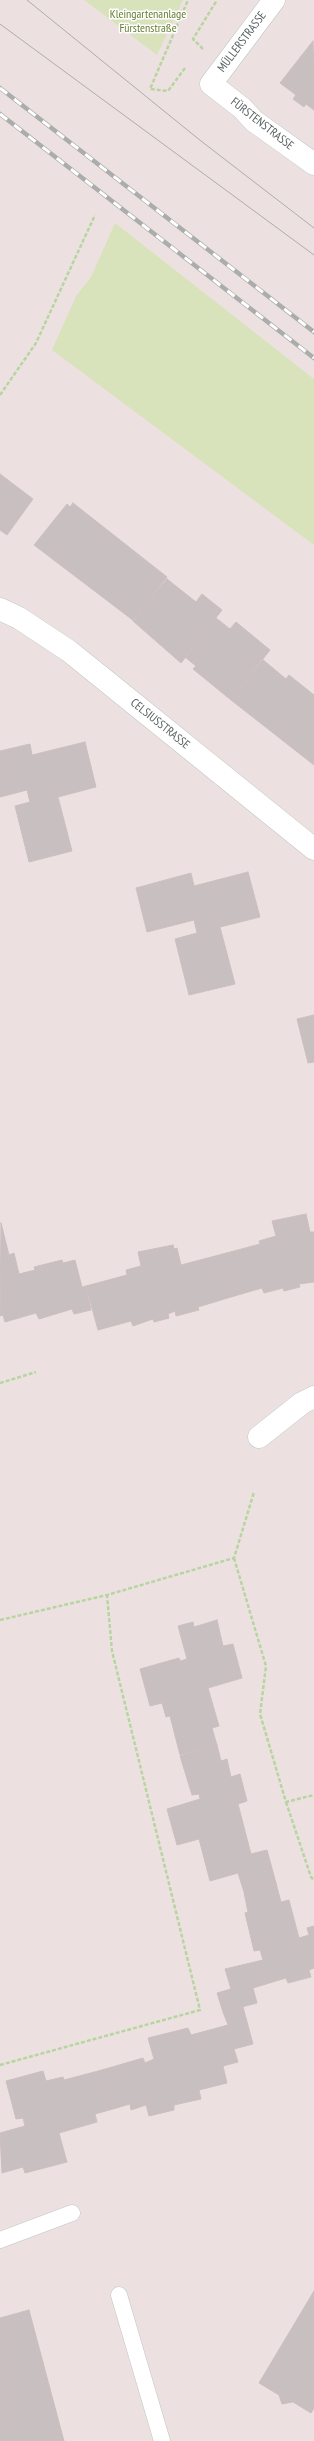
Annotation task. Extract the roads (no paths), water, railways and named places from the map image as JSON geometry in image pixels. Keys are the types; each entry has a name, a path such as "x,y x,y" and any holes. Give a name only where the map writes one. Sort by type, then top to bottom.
{"street":[{"name":"MÜLLERSTRASSE","path":"211,84 274,0"},
{"name":"FÜRSTENSTRASSE","path":"211,84 242,108 254,121 314,164"},
{"name":"CELSIUSSTRASSE","path":"0,609 19,618 69,651 314,849"},
{"path":"259,1437 302,1403 314,1397"}],"lane":[{"path":"0,2240 72,2213"},
{"path":"119,2295 162,2441"}],"tram line":[{"path":"27,0 201,141 314,228"},
{"path":"0,24 314,255"}],"railway":[{"path":"0,88 314,332"},
{"path":"0,114 314,358"}],"park label":[{"name":"Kleingartenanlage Fürstenstraße","path":"148,22"}]}
